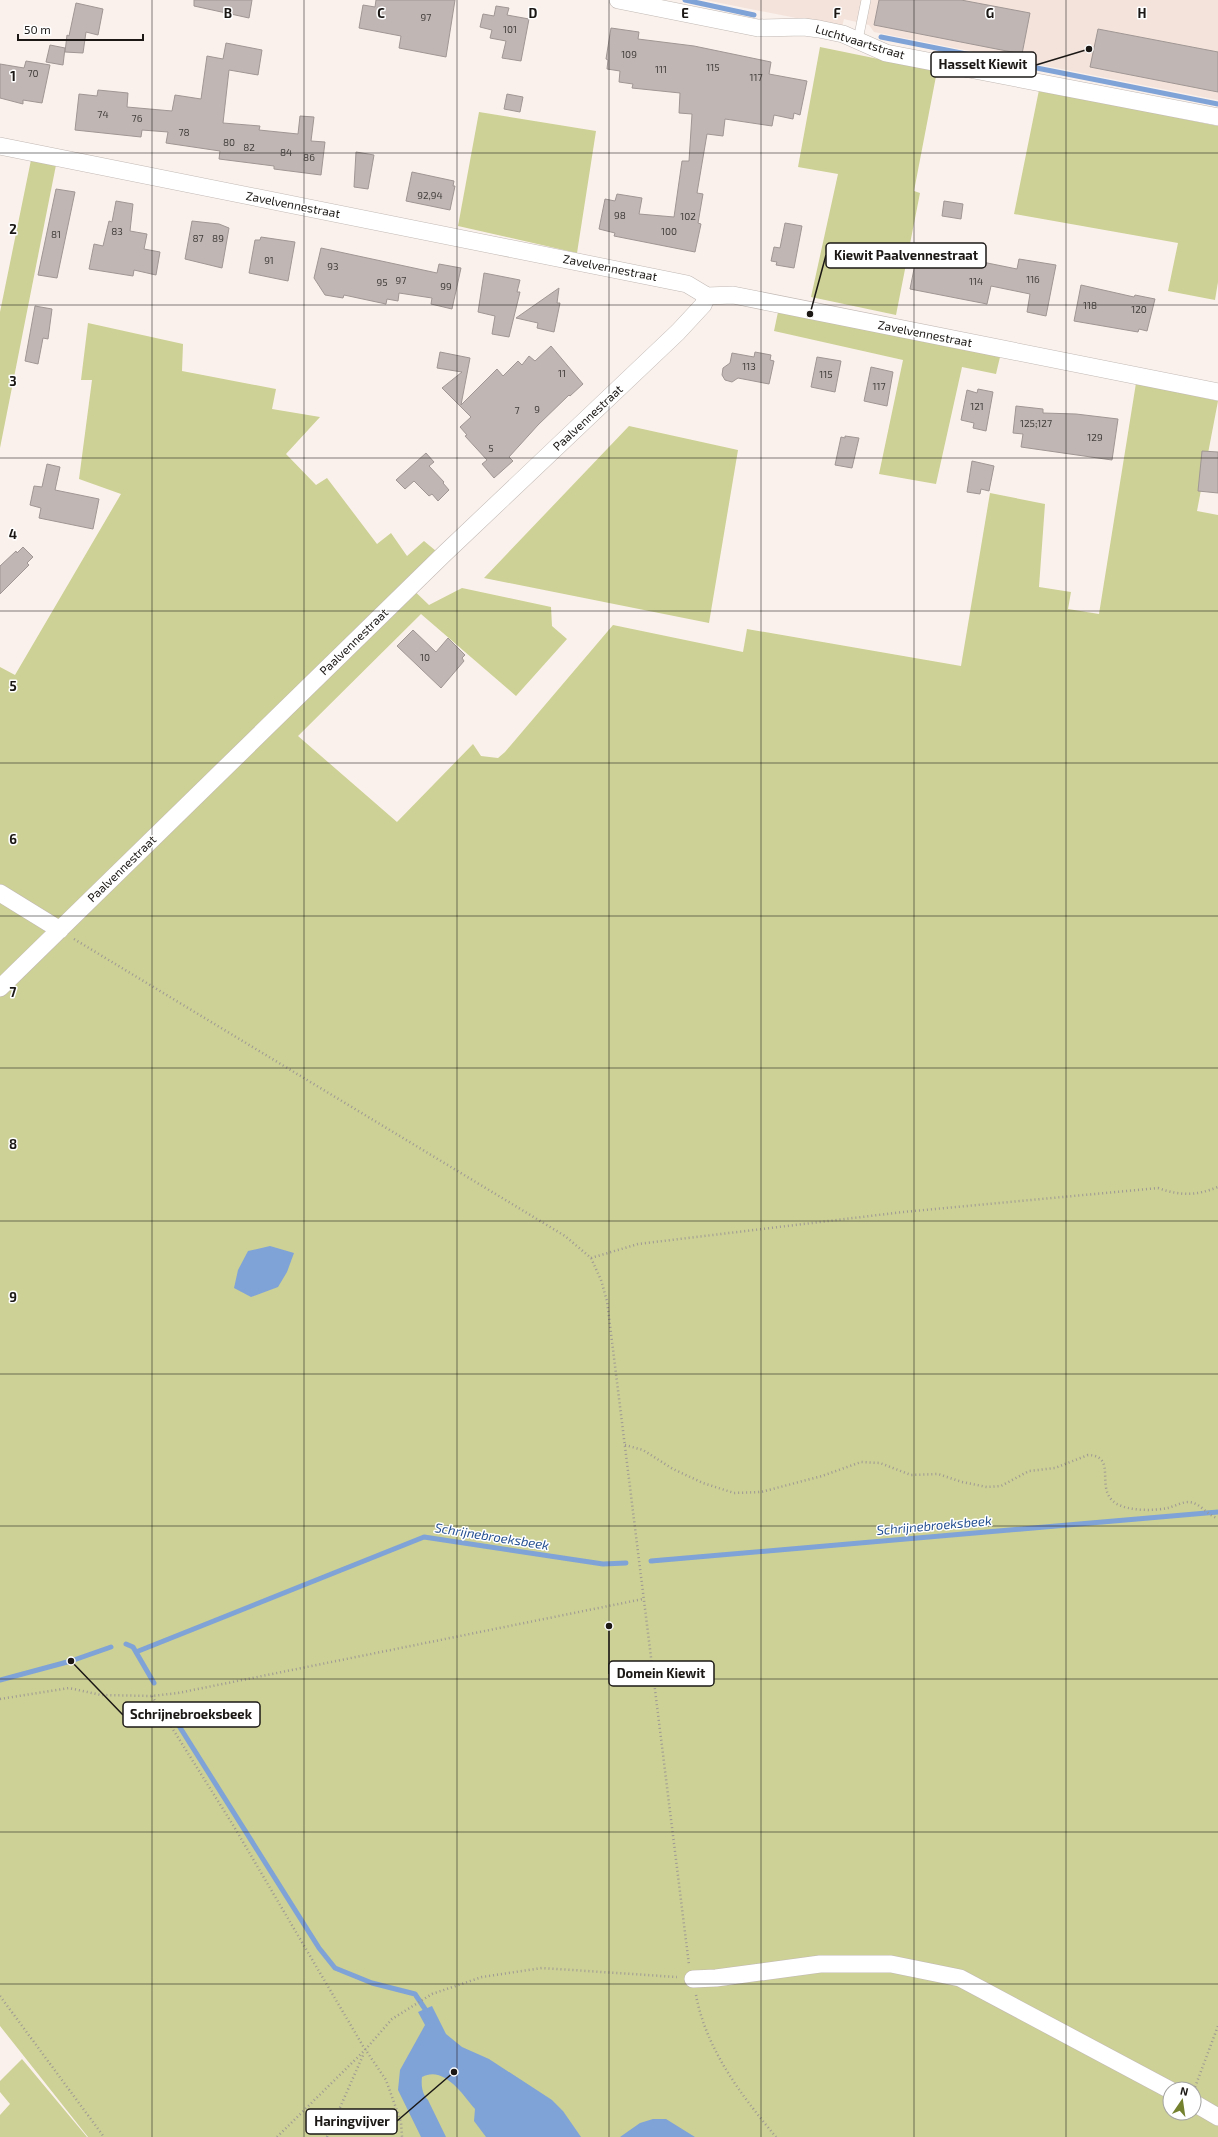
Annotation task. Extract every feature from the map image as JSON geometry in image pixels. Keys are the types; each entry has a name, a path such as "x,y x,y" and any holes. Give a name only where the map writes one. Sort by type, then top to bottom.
{"street":[{"name":"Luchtvaartstraat","path":"618,0 758,28 804,26 819,28 858,40 886,53 1218,117"},
{"name":"Zavelvennestraat","path":"0,146 687,284 707,296 733,295 1218,392"},
{"name":"Paalvennestraat","path":"0,988 437,560 678,332 703,305 707,296"},
{"path":"0,894 60,930"},
{"path":"693,1979 716,1978 820,1964 891,1964 960,1978 1162,2086"},
{"path":"1202,2108 1218,2118"}],"lane":[{"path":"858,40 866,0"}],"path":[{"path":"60,930 558,1232 591,1258 601,1280 607,1301 688,1961 700,2014 713,2047 735,2084 776,2137"},
{"path":"591,1258 638,1244 903,1212 1158,1188 1178,1195 1204,1192 1218,1187"},
{"path":"625,1445 644,1450 703,1484 734,1493 761,1492 822,1476 861,1462 880,1463 911,1475 938,1474 962,1482 987,1487 1001,1486 1029,1470 1055,1468 1088,1456 1094,1456 1101,1459 1104,1466 1105,1486 1108,1497 1116,1504 1129,1509 1166,1508 1187,1502 1197,1504 1217,1518"},
{"path":"0,1699 69,1688 101,1695 152,1696 186,1692 643,1599"},
{"path":"152,1696 233,1825 366,2050 386,2080 401,2122 402,2137"},
{"path":"277,2137 366,2050 392,2019 412,2005 432,1994 482,1977 542,1968 592,1970 693,1979"},
{"path":"0,1996 104,2137"},
{"path":"1197,2081 1218,2026"},
{"path":"328,2137 366,2050"}],"shaded area":[{"path":"705,0 1218,0 1218,100 874,32 869,25 844,19 842,27"}],"green space":[{"path":"820,47 937,71 914,191 920,193 896,315 811,297 838,174 798,167"},
{"path":"1039,90 1218,126 1218,282 1215,300 1168,291 1178,243 1014,214"},
{"path":"479,112 596,131 577,253 458,226"},
{"path":"31,160 56,165 0,448 0,312"},
{"path":"778,312 1000,357 996,374 962,367 936,484 879,474 903,360 774,331"},
{"path":"88,323 183,344 182,371 276,389 272,409 320,417 286,454 316,485 327,478 377,544 391,533 407,556 424,541 436,551 405,582 429,605 462,588 551,607 552,626 567,639 516,696 421,614 298,736 397,822 473,744 481,756 498,758 505,752 613,625 743,652 747,629 961,666 990,493 1045,504 1039,587 1071,592 1068,609 1099,614 1136,383 1218,401 1197,511 1218,515 1218,2137 88,2137 0,2026 0,667 15,675 121,494 79,479 92,380 81,380"},
{"path":"629,426 738,450 709,623 484,578"},
{"path":"22,2059 87,2137 0,2137 0,2115 10,2104 0,2092 0,2081"}],"water":[{"path":"270,1246 294,1253 287,1272 278,1287 251,1297 234,1288 238,1270 248,1251"},
{"path":"432,2006 446,2034 462,2047 489,2059 552,2100 563,2111 581,2137 486,2137 474,2121 475,2109 459,2090 445,2078 430,2074 422,2077 422,2089 446,2137 421,2137 398,2090 400,2070 425,2025 418,2012"},
{"path":"653,2119 666,2119 695,2137 620,2137 640,2123"}],"building":[{"path":"194,0 252,0 249,18 194,6"},
{"path":"376,0 455,0 446,57 399,48 401,36 359,28 363,5 375,7"},
{"path":"879,0 961,0 1030,13 1022,54 874,25"},
{"path":"76,3 103,9 98,35 86,32 83,53 65,52 67,35 69,36"},
{"path":"496,6 509,8 507,15 529,19 521,61 502,58 506,41 490,38 492,30 480,27 483,14 494,16"},
{"path":"611,28 639,32 638,39 694,46 771,62 769,74 807,81 800,115 794,113 793,119 774,115 772,126 725,119 723,136 707,134 697,193 703,194 698,223 701,224 695,252 614,236 615,233 599,229 605,199 615,201 617,194 642,198 639,214 674,217 682,161 689,161 692,114 679,113 680,93 632,88 633,84 619,82 620,71 607,69 608,60 606,59"},
{"path":"1098,29 1218,52 1218,92 1090,67"},
{"path":"226,43 262,50 258,75 229,70 223,123 260,126 259,130 298,134 300,116 314,117 311,141 325,142 321,175 274,169 274,166 219,159 220,151 166,143 168,132 142,130 141,137 75,130 79,94 97,96 98,90 128,93 127,107 172,111 175,95 201,99 207,56 223,59"},
{"path":"50,45 65,48 63,65 46,62"},
{"path":"26,61 50,65 42,103 23,100 23,104 0,98 0,64 24,68"},
{"path":"507,94 523,97 520,112 504,109"},
{"path":"356,152 374,155 368,189 354,187"},
{"path":"412,172 454,181 453,186 455,186 450,210 406,201"},
{"path":"56,189 75,192 57,278 38,275"},
{"path":"116,201 133,204 130,231 147,234 144,249 160,252 156,275 134,270 133,276 89,269 94,244 103,246 109,221 112,222"},
{"path":"944,201 963,204 961,219 942,216"},
{"path":"192,221 219,224 229,228 222,268 185,259"},
{"path":"785,223 802,226 794,268 776,265 777,262 771,261 774,247 780,248"},
{"path":"261,237 295,242 288,281 249,273 255,240 260,240"},
{"path":"321,248 437,273 439,264 461,268 452,309 431,304 432,298 399,293 398,301 387,299 386,304 344,295 343,298 325,295 314,278"},
{"path":"918,249 1017,269 1019,259 1056,265 1046,316 1027,312 1030,294 991,286 987,304 910,289"},
{"path":"484,273 520,280 517,292 520,292 509,337 492,334 495,316 478,312"},
{"path":"1081,285 1134,297 1135,295 1155,299 1147,331 1139,329 1138,332 1074,321"},
{"path":"559,288 557,303 560,303 554,332 537,328 538,323 516,318"},
{"path":"35,306 52,309 48,339 43,338 38,364 25,361"},
{"path":"551,346 583,384 570,396 569,395 538,425 509,457 513,461 494,478 482,464 487,460 465,436 467,435 460,427 471,417 442,388 462,372 437,368 440,352 470,358 461,405 497,369 503,376 518,361 522,365 529,356 535,361"},
{"path":"755,352 771,355 770,360 774,361 769,384 738,378 732,382 725,380 722,375 723,368 730,363 732,353 754,357"},
{"path":"817,357 841,361 835,392 811,387"},
{"path":"871,367 893,372 887,406 864,401"},
{"path":"978,389 993,392 986,431 973,428 974,423 961,420 967,390 977,393"},
{"path":"1016,406 1043,409 1043,413 1076,414 1118,419 1112,460 1021,447 1023,434 1013,433"},
{"path":"845,436 859,438 852,468 835,465 841,437 845,438"},
{"path":"1202,451 1218,452 1218,493 1198,491"},
{"path":"426,453 434,462 429,466 444,482 443,483 449,490 438,501 432,494 429,496 414,481 405,489 396,480"},
{"path":"972,461 994,466 989,491 981,489 980,494 967,492"},
{"path":"47,464 60,467 55,490 99,499 93,529 39,518 41,508 30,505 34,486 42,487"},
{"path":"23,547 33,557 27,563 29,565 0,594 0,566 16,551 17,553"},
{"path":"413,630 436,652 448,638 465,655 462,658 464,661 441,688 397,646"}],"waterway":[{"path":"685,0 754,15"},
{"path":"881,37 1218,104"},
{"name":"Schrijnebroeksbeek","path":"651,1561 1218,1512"},
{"name":"Schrijnebroeksbeek","path":"136,1652 424,1537 603,1564 626,1563"},
{"path":"126,1644 133,1647 154,1683"},
{"name":"Schrijnebroeksbeek","path":"0,1680 71,1661 111,1647"},
{"path":"169,1710 319,1948 335,1968 372,1983 415,1994 425,2009"}],"place":[{"name":"Hasselt Kiewit","path":"1089,49"},
{"name":"Kiewit Paalvennestraat","path":"810,314"},
{"name":"Domein Kiewit","path":"609,1626"},
{"name":"Schrijnebroeksbeek","path":"71,1661"},
{"name":"Haringvijver","path":"454,2072"}]}
